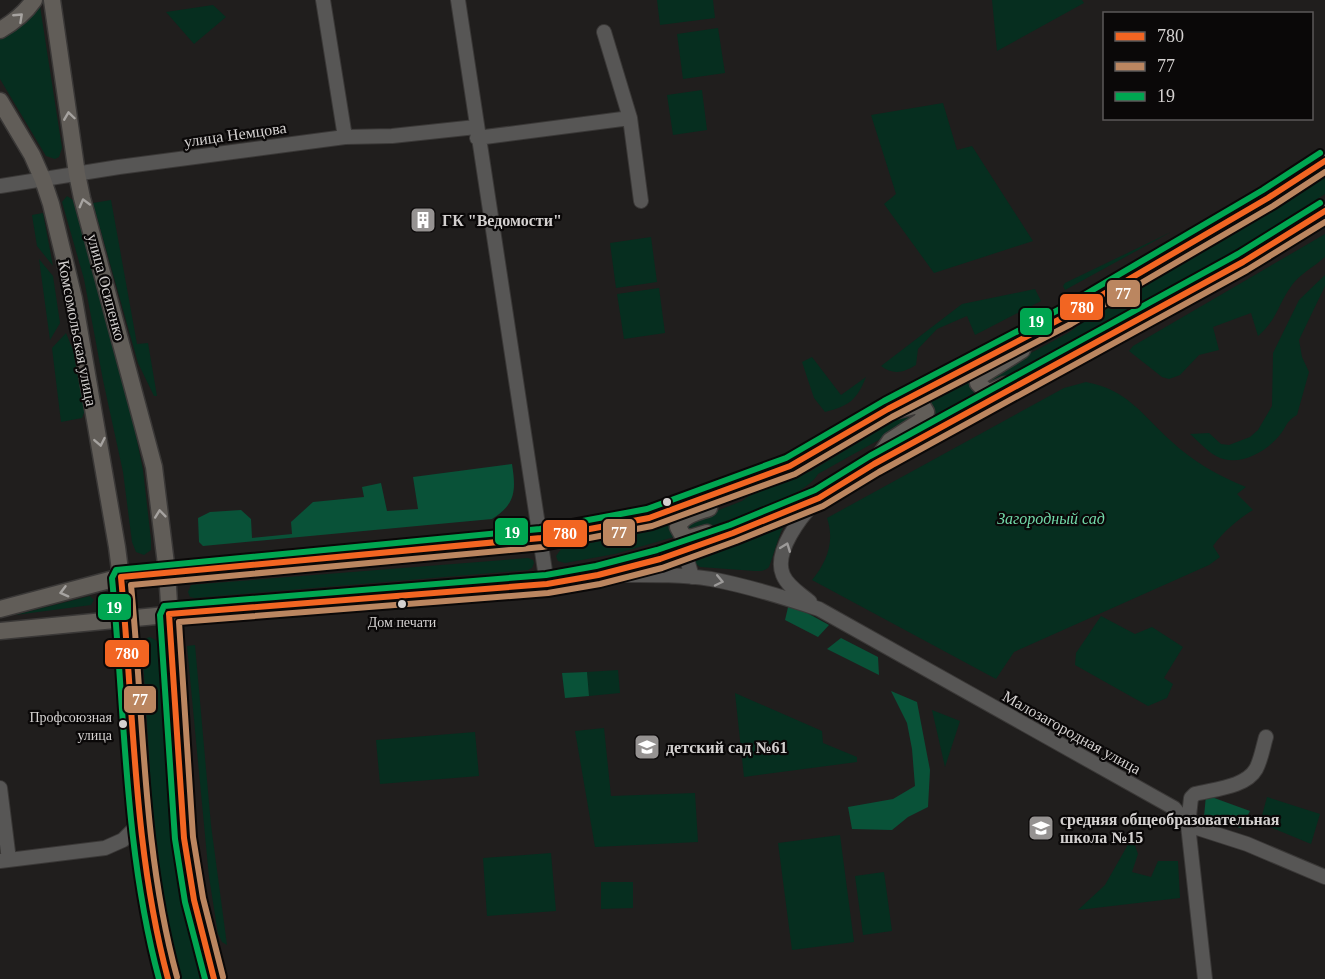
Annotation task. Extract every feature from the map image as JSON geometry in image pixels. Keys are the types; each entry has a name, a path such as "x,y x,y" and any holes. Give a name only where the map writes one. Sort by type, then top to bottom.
{"main road":[{"path":"0,30 24,13 34,0"},
{"name":"улица Осипенко","path":"52,0 77,174 154,467 166,572 184,838 194,900 214,979"},
{"name":"Комсомольская улица","path":"0,101 32,155 43,180 74,299 106,473 121,577 141,822 154,922 168,979"},
{"path":"0,609 121,577 541,538 649,518 790,466 888,409 1066,316 1268,198 1325,161"},
{"path":"0,631 169,614 547,584 598,575 660,559 733,533 819,498 874,464 1243,262 1325,211"},
{"path":"1030,378 1014,380 992,391 986,391 978,383 983,373 1021,351 1042,327"},
{"path":"874,464 890,441 921,421 926,412 922,406 918,405 900,410 888,409"},
{"path":"733,533 712,532 690,538 679,532 680,522 684,518 736,496 749,482"}],"street":[{"path":"323,0 345,136"},
{"path":"458,0 547,584"},
{"path":"604,32 630,118 641,201"},
{"name":"улица Немцова","path":"0,186 130,165 345,136 477,132 630,118"},
{"name":"Малозагородная улица","path":"819,498 804,513 786,544 780,564 783,577 790,586 819,609 1173,808 1188,825"},
{"path":"679,532 692,577"},
{"name":"Малозагородная улица","path":"598,575 663,575 708,579 770,592 819,609"},
{"path":"1205,979 1188,825 1191,798 1195,794 1234,784 1251,775 1257,768 1266,737"},
{"path":"0,788 4,861 105,848 123,840 141,822"},
{"path":"1188,825 1247,844 1325,877"}],"green space":[{"path":"39,0 62,148 59,157 55,159 46,156 0,79 0,37"},
{"path":"657,0 713,0 715,18 660,25"},
{"path":"992,0 1082,0 1084,3 997,51"},
{"path":"213,5 226,17 194,44 166,12"},
{"path":"718,28 725,73 683,79 677,34"},
{"path":"702,90 707,130 673,135 667,95"},
{"path":"943,103 957,150 972,146 1033,241 934,273 884,204 896,194 871,115"},
{"path":"1325,177 1325,194 1231,254 988,387 986,377 1068,333 1103,308 1219,243"},
{"path":"67,196 73,200 129,402 143,470 151,540 151,550 144,555 136,552 132,542 123,472 84,279 62,202"},
{"path":"111,200 137,344 148,343 157,396 154,396 138,363 93,203"},
{"path":"43,213 53,266 37,246 32,215"},
{"path":"1171,232 1065,290 1063,286 1065,283"},
{"path":"1325,234 1325,257 1295,281 1270,324 1258,336 1251,313 1213,327 1219,350 1199,355 1180,375 1169,379 1162,377 1129,351 1133,346"},
{"path":"651,237 657,282 616,288 610,243"},
{"path":"39,259 53,276 60,323 50,340"},
{"path":"1325,275 1325,286 1299,340 1302,357 1309,372 1297,415 1288,422 1273,442 1258,453 1233,460 1216,456 1190,434 1209,433 1221,444 1229,445 1250,437 1258,430 1272,406 1273,353 1299,300"},
{"path":"659,288 665,333 624,339 617,294"},
{"path":"1035,289 1041,301 975,335 967,316 937,329 918,349 916,365 911,368 894,372 881,366 962,304"},
{"path":"66,333 77,360 85,410 82,418 61,422 52,348"},
{"path":"812,357 841,395 866,377 851,401 825,412 814,398 802,362"},
{"path":"974,376 978,393 932,419 932,412 926,402"},
{"name":"Загородный сад","path":"1086,382 1113,391 1123,397 1188,455 1216,473 1246,487 1237,494 1253,510 1231,526 1213,546 1220,557 1209,565 1014,652 996,679 812,580 822,566 830,543 827,518 1064,388"},
{"path":"915,408 918,418 818,474 810,483 780,501 690,533 685,529 688,522 742,501 759,489 811,471"},
{"path":"512,464 514,489 510,502 492,519 203,546 199,542 198,518 210,512 241,510 251,519 252,538 292,534 291,522 313,502 364,497 362,487 381,483 387,511 418,509 413,477"},
{"path":"677,519 673,529 674,537 615,554 565,563 558,561 556,556 562,548 617,538"},
{"path":"784,525 769,567 764,570 700,567 695,563 694,557 736,544"},
{"path":"528,558 534,563 528,570 195,598 190,597 188,592 191,585 201,584"},
{"path":"90,596 94,600 91,605 15,615"},
{"path":"789,603 829,625 818,637 785,620"},
{"path":"1101,616 1135,634 1152,627 1183,647 1164,678 1173,684 1167,698 1148,706 1075,665 1076,653"},
{"path":"150,637 157,641 160,658 174,841 181,897 203,979 180,979 166,920 153,820 143,659 143,643"},
{"path":"841,638 878,657 879,675 827,649"},
{"path":"195,645 211,825 227,945 222,942 218,934 209,877 187,646"},
{"path":"618,670 620,693 589,696 587,672"},
{"path":"587,672 589,696 565,698 562,673"},
{"path":"891,691 917,702 930,770 928,807 908,817 892,830 852,829 848,807 893,799 915,786 907,723"},
{"path":"735,693 822,731 823,743 857,757 857,762 744,777"},
{"path":"932,710 960,721 945,767"},
{"path":"604,728 611,796 695,793 698,842 595,847 575,731"},
{"path":"475,732 479,776 380,784 376,740"},
{"path":"1206,795 1250,811 1241,828 1204,817"},
{"path":"1267,797 1320,814 1311,844 1260,823"},
{"path":"840,835 854,942 792,950 778,843"},
{"path":"1133,840 1138,854 1132,872 1151,877 1158,861 1178,861 1180,898 1078,910 1105,885 1130,841"},
{"path":"551,853 556,911 487,916 483,858"},
{"path":"884,872 892,931 863,935 855,876"},
{"path":"601,882 633,882 633,908 601,909"}],"transit line":[{"name":"19","path":"159,979 147,930 132,830 112,578 116,570 540,529 647,509 786,458 884,401 1062,308 1263,190 1320,153"},
{"name":"780","path":"168,979 156,930 141,830 121,577 541,538 649,518 790,466 888,409 1066,316 1268,198 1325,161"},
{"name":"77","path":"177,977 166,929 150,831 131,585 542,547 652,526 795,474 892,417 1071,324 1273,206 1325,172"},
{"name":"19","path":"205,979 185,902 175,839 160,615 164,606 546,575 596,566 657,550 730,525 815,490 870,456 1238,254 1320,203"},
{"name":"780","path":"214,979 194,900 184,838 169,614 547,584 598,575 660,559 733,533 819,498 874,464 1243,262 1325,211"},
{"name":"77","path":"223,977 203,898 193,837 179,622 548,593 600,584 662,568 823,506 879,472 1247,270 1325,222"}],"place":[{"name":"ГК \"Ведомости\"","path":"423,220"},
{"name":"Дом печати","path":"402,604"},
{"name":"Профсоюзная улица","path":"123,724"},
{"name":"детский сад №61","path":"647,747"},
{"name":"средняя общеобразовательная школа №15","path":"1041,828"}]}
